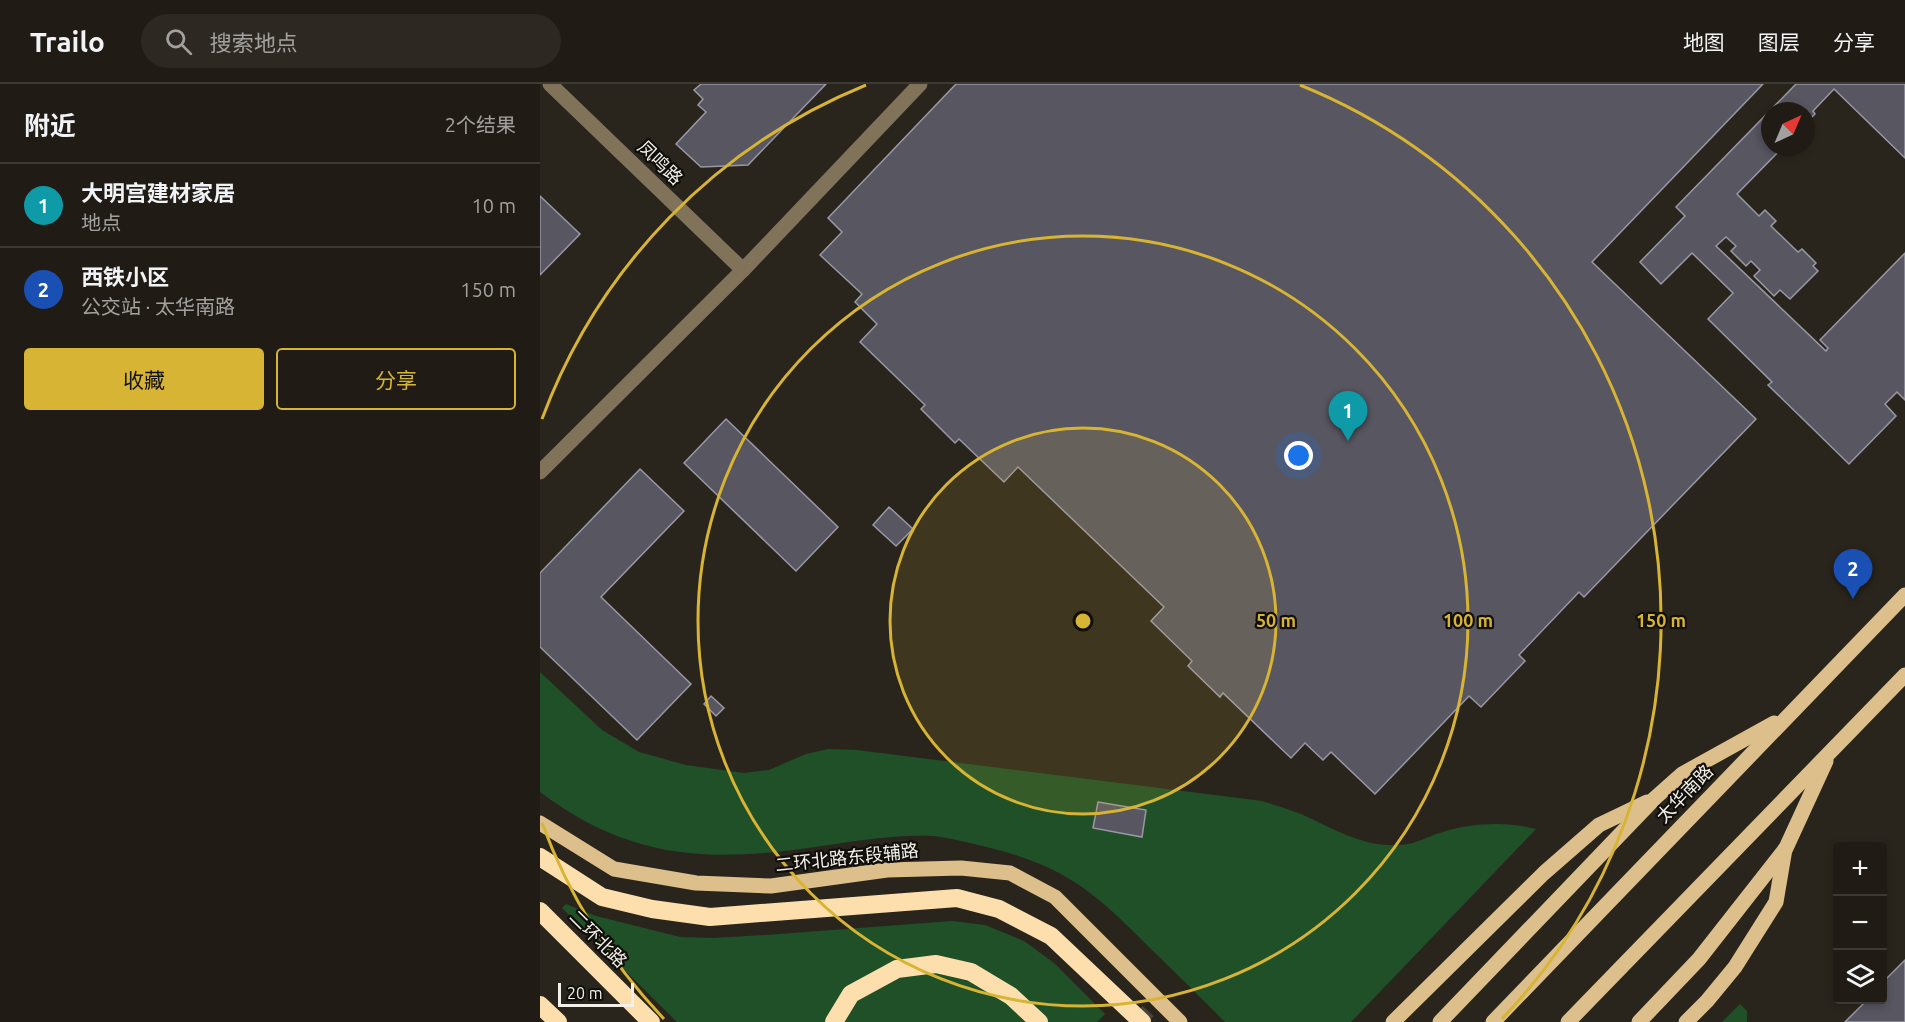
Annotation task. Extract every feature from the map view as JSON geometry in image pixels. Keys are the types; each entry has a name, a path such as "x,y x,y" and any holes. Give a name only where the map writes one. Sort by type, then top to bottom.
{"highway":[{"path":"540,857 602,897 652,909 710,917 957,898 999,909 1051,936 1151,1010"},
{"name":"二环北路","path":"540,911 651,1022"},
{"path":"834,1022 851,994 897,969 936,964 970,972 1011,996 1039,1022"},
{"path":"540,1005 558,1022"}],"main road":[{"name":"太华南路","path":"1493,1022 1905,595"},
{"path":"1568,1022 1905,675"},
{"path":"1440,1022 1655,798 1682,774 1790,714"},
{"path":"1639,1022 1699,958 1785,848 1831,751"},
{"path":"1393,1022 1544,873 1599,825 1655,798"},
{"name":"二环北路东段辅路","path":"540,823 614,868 696,883 771,886 887,870 961,868 1010,873 1055,897 1151,1010 1180,1022"},
{"path":"1686,1022 1736,967 1776,903 1785,848"}],"street":[{"name":"凤鸣路","path":"550,84 743,270"},
{"path":"540,472 743,270 920,84"}],"green space":[{"path":"540,672 602,730 639,752 686,765 744,773 769,770 806,754 828,749 857,750 1262,801 1301,814 1337,831 1374,844 1401,845 1475,825 1500,824 1536,829 1351,1022 1225,1022 1100,900 1057,872 1011,853 948,838 902,836 770,853 700,854 667,850 635,842 572,814 540,792"},
{"path":"566,904 596,916 680,937 766,935 952,921 985,925 1024,941 1054,963 1105,1014 1097,1022 677,1022 562,908"},
{"path":"1740,1004 1747,1011 1747,1022 1722,1022"}],"building":[{"path":"701,84 826,84 748,165 701,167 676,144 706,112 698,105 703,99 694,90"},
{"path":"956,84 1763,84 1592,262 1756,419 1584,597 1579,592 1519,655 1525,661 1481,707 1469,696 1375,794 1331,752 1323,760 1305,743 1291,758 1223,693 1220,697 1188,666 1192,661 1151,621 1164,607 1018,467 1004,482 959,439 955,443 921,409 925,405 860,342 877,324 855,302 862,294 820,255 842,232 828,218"},
{"path":"1796,84 1905,84 1905,158 1834,89 1815,109 1815,102 1778,102"},
{"path":"1761,120 1761,156 1774,156 1737,194 1759,216 1765,210 1776,221 1771,226 1798,252 1802,249 1816,263 1813,266 1818,271 1790,299 1780,290 1774,296 1754,276 1760,270 1751,261 1746,266 1731,251 1736,246 1726,237 1716,246 1826,351 1828,348 1820,340 1905,253 1905,400 1897,392 1885,404 1896,416 1849,464 1768,385 1772,382 1708,319 1733,293 1692,253 1661,284 1640,262 1685,216 1676,207"},
{"path":"540,196 580,234 540,275"},
{"path":"726,419 838,527 796,571 684,463"},
{"path":"640,469 684,511 601,597 691,684 637,740 540,647 540,573"},
{"path":"889,507 913,529 896,546 873,525"},
{"path":"711,696 724,708 716,716 704,704"},
{"path":"1098,802 1146,810 1142,837 1093,828"},
{"path":"1905,960 1905,1022 1845,1022 1863,1004 1887,1004 1887,978"}],"tunnel":[{"path":"1138,1022 1151,1008"}],"place":[{"name":"大明宫建材家居","path":"1348,441"},
{"name":"西铁小区","path":"1853,599"}]}
